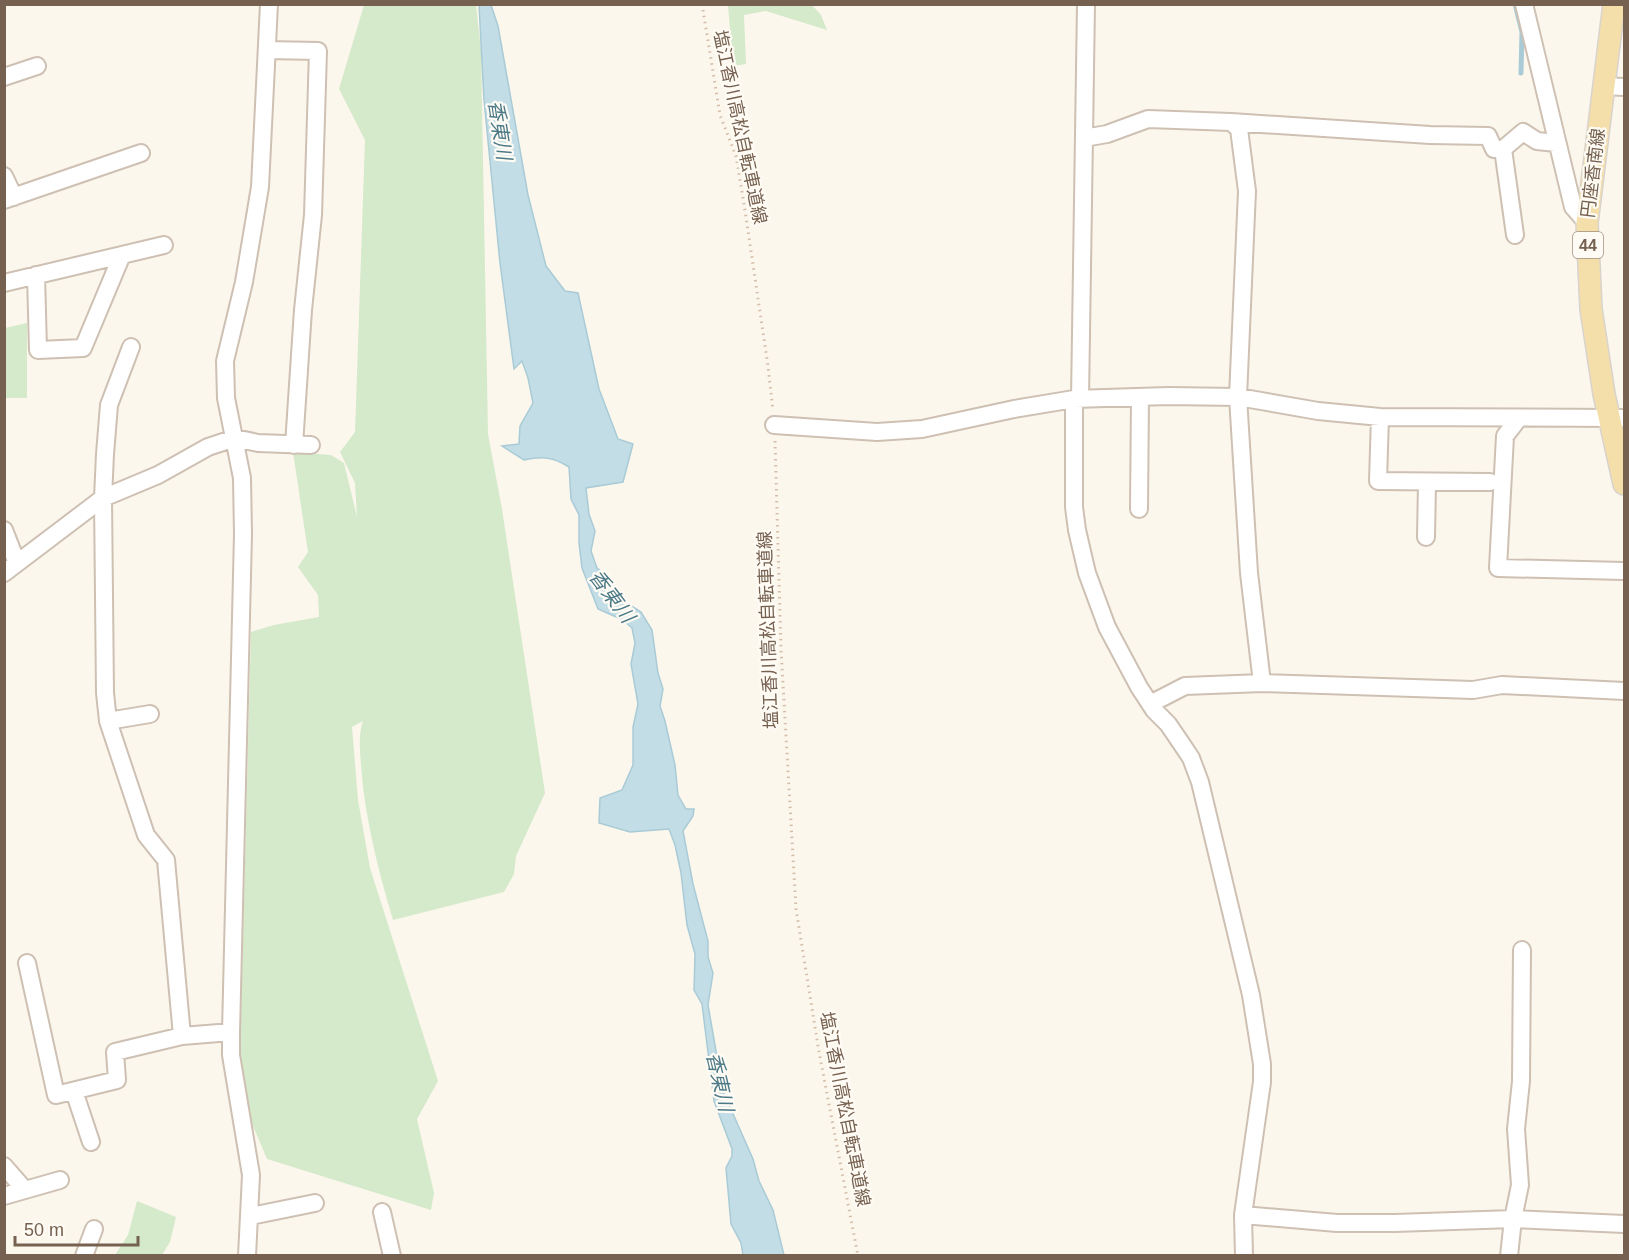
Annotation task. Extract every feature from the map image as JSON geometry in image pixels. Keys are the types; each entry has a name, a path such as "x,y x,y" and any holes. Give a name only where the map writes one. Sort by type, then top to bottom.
{"main road":[{"name":"円座香南線","path":"1614,4 1614,87 1587,223 1591,309 1604,394 1618,418 1624,484"}],"street":[{"path":"248,1256 251,1174 231,1055 243,534 242,478 226,398 225,361 244,282 260,187 269,4"},
{"path":"1086,4 1074,507 1087,573 1107,627 1139,687 1186,751 1200,782 1251,995 1262,1064 1262,1082 1243,1215 1244,1256"},
{"path":"1524,4 1573,207 1587,223"},
{"path":"267,50 318,51 313,215 303,310 294,445"},
{"path":"4,77 37,66"},
{"path":"1084,138 1107,134 1148,119 1430,135 1488,136 1494,149 1503,150 1523,132 1537,141 1556,143"},
{"path":"1231,122 1239,129 1247,191 1238,398 1249,573 1262,683"},
{"path":"1503,150 1515,235"},
{"path":"4,176 9,198 141,153"},
{"path":"4,283 164,245"},
{"path":"36,275 38,350 83,348 122,255"},
{"path":"131,347 109,405 103,498 105,693 108,721 146,835 166,860 182,1036"},
{"path":"774,425 877,432 922,429 1014,409 1077,399 1140,397 1238,398 1318,411 1380,417 1618,418"},
{"path":"1138,509 1140,397"},
{"path":"1380,417 1378,481 1490,482"},
{"path":"1519,418 1505,436 1498,568 1624,571"},
{"path":"4,530 11,568 103,498 158,475 208,447 235,438 258,443 312,445"},
{"path":"1426,537 1427,483"},
{"path":"1150,704 1185,686 1262,683 1473,690 1502,684 1624,691"},
{"path":"108,721 150,714"},
{"path":"1509,1256 1520,1185 1516,1129 1521,1081 1522,950"},
{"path":"27,963 56,1095 117,1080 115,1053 182,1036 231,1032"},
{"path":"74,1091 91,1142"},
{"path":"4,1166 25,1190"},
{"path":"4,1196 60,1179"},
{"path":"251,1216 315,1203"},
{"path":"382,1212 392,1256"},
{"path":"1243,1215 1337,1223 1395,1224 1513,1219 1624,1224"},
{"path":"84,1256 94,1229"}],"path":[{"name":"塩江香川高松自転車道線","path":"702,4 720,115 736,156 768,366 774,425 781,649 796,909 819,1052 858,1256"}],"green space":[{"path":"364,5 476,5 481,50 488,434 502,509 545,793 516,856 514,874 504,892 393,920 377,863 363,786 360,732 363,721 352,727 358,800 370,868 438,1081 417,1119 434,1193 431,1210 267,1159 251,1121 240,1057 251,632 274,625 319,617 318,595 298,567 308,552 293,452 331,455 344,463 357,517 355,483 340,452 355,432 365,140 339,89"},
{"path":"728,5 812,5 821,15 827,30 766,11 744,15 746,64 733,66"},
{"path":"27,323 27,398 5,398 5,328"},
{"path":"137,1201 176,1217 170,1242 162,1255 115,1255 128,1235"}],"water":[{"name":"香東川","path":"479,5 491,5 498,26 528,195 546,266 565,291 578,293 599,389 618,439 633,444 623,482 586,488 589,514 595,531 591,551 597,568 613,581 616,596 641,612 652,630 658,673 663,689 660,706 675,765 678,795 686,809 694,809 693,816 683,831 713,973 708,1005 723,1091 773,1210 784,1255 743,1255 741,1243 731,1224 726,1168 732,1156 732,1149 714,1101 702,1004 694,990 695,954 687,925 681,873 669,829 630,832 599,823 600,798 622,790 633,765 633,727 638,704 631,664 635,643 632,628 623,620 598,609 582,568 579,515 571,499 569,467 548,458 524,460 502,446 519,444 520,426 533,403 522,361 514,369 500,263 484,100"}],"waterway":[{"path":"1515,4 1522,32 1521,73"}]}
